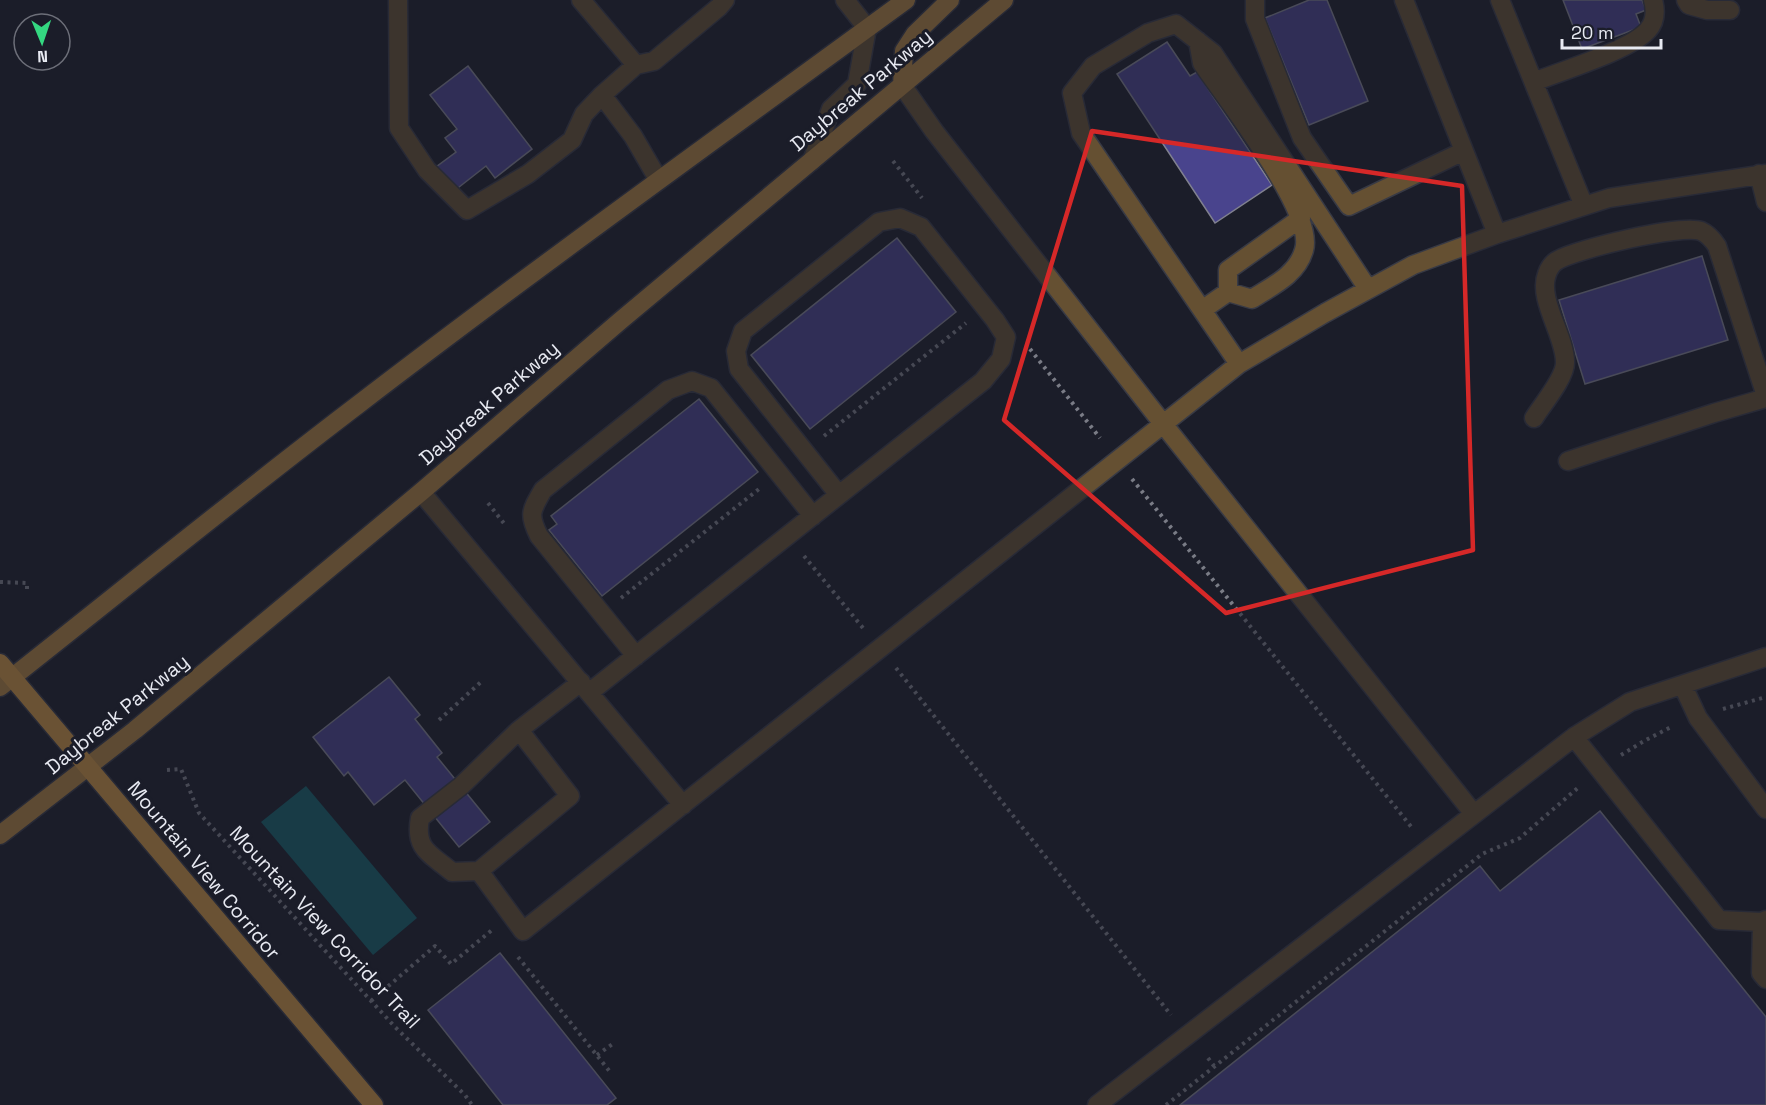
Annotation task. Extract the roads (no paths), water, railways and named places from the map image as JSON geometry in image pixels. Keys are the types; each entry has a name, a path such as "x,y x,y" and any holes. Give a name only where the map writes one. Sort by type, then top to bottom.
{"highway":[{"name":"Mountain View Corridor","path":"0,663 6,682 88,768 374,1105"}],"main road":[{"name":"Daybreak Parkway","path":"6,682 357,405 658,179 764,105 906,0"},
{"path":"902,85 904,51 915,34 950,0"},
{"name":"Daybreak Parkway","path":"0,835 88,768 421,492 620,321 1004,0"}],"street":[{"path":"398,0 399,128 427,170 467,210 528,174 572,140 584,114 602,95 636,65 654,61 725,0"},
{"path":"581,0 636,65"},
{"path":"812,161 831,109 857,84 867,28 845,0"},
{"path":"1255,0 1255,19 1302,138 1349,206 1464,151"},
{"path":"1404,0 1497,234"},
{"path":"1500,0 1584,206"},
{"path":"1534,82 1633,43 1649,29 1656,12 1653,0"},
{"path":"1686,0 1689,5 1707,10 1730,10"},
{"path":"1239,364 1082,133 1072,93 1093,66 1148,33 1176,24 1213,53 1368,289"},
{"path":"1198,41 1202,63 1280,178 1301,218 1305,232 1305,249 1293,272 1252,299 1228,292"},
{"path":"902,85 934,131 1474,814"},
{"path":"602,95 633,136 658,179"},
{"path":"479,872 523,931 1239,364 1413,265 1497,234 1609,198 1763,174 1766,202"},
{"path":"519,730 570,796 479,872 452,872 420,845 417,832 420,818 461,786 519,730 636,656 813,516 982,381 1001,359 1006,337 995,320 921,227 900,218 879,222 743,331 736,351 739,369 839,495"},
{"path":"1228,292 1228,270 1301,218"},
{"path":"1534,418 1559,379 1565,365 1546,291 1545,277 1555,261 1569,255 1679,230 1701,231 1709,236 1717,246 1766,397 1568,461"},
{"path":"1202,310 1228,292"},
{"path":"636,656 539,536 531,520 532,508 543,490 668,390 692,381 711,388 813,516"},
{"path":"421,492 683,805"},
{"path":"1097,1105 1574,737 1630,702 1766,657"},
{"path":"1683,686 1698,718 1766,809"},
{"path":"1574,737 1719,920 1764,921 1761,973 1766,979"}],"water":[{"path":"306,786 417,918 373,955 261,822"}]}
